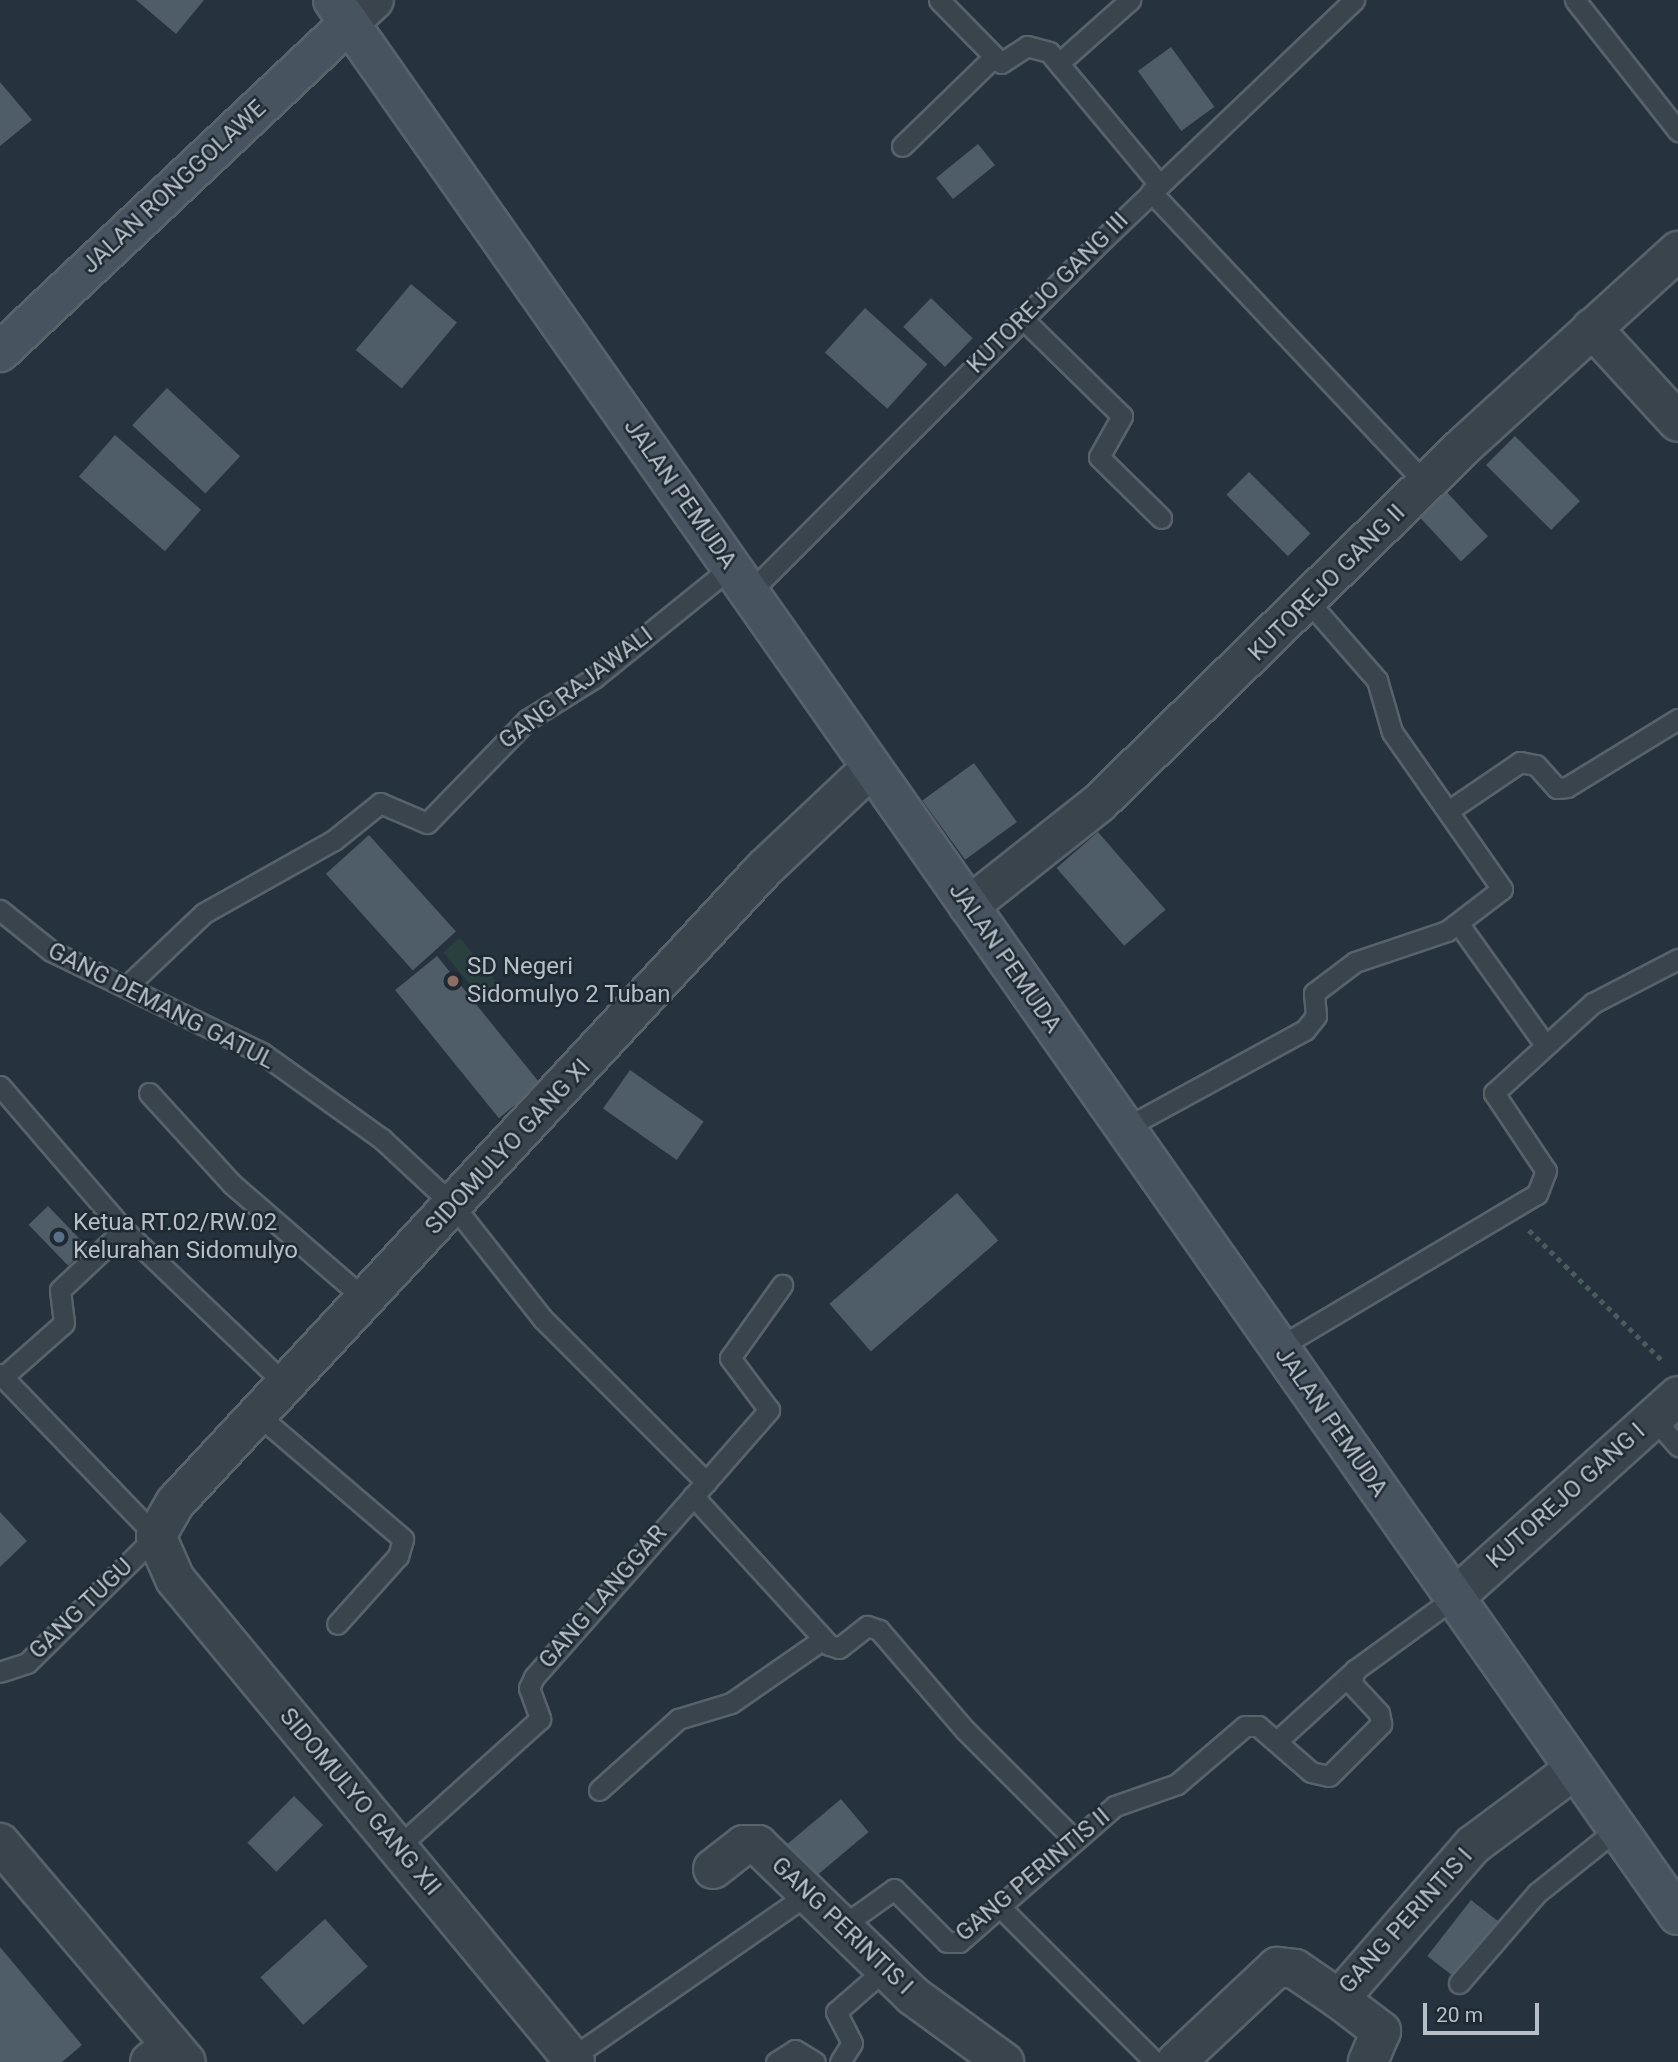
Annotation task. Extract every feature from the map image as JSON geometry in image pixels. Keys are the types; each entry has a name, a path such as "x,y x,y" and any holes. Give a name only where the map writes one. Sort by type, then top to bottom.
{"main road":[{"name":"JALAN RONGGOLAWE","path":"0,352 352,8"},
{"name":"JALAN PEMUDA","path":"352,8 740,580 1678,1916"}],"street":[{"name":"KUTOREJO GANG II","path":"969,906 1099,803 1309,602 1426,485 1678,251"},
{"path":"1592,328 1678,422"},
{"name":"SIDOMULYO GANG XI","path":"156,1536 163,1517 782,850 872,768"},
{"name":"KUTOREJO GANG I","path":"1455,1597 1667,1394"},
{"name":"SIDOMULYO GANG XII","path":"156,1536 175,1579 573,2060"},
{"name":"GANG PERINTIS I","path":"1175,2062 1277,1967 1295,1969 1339,1999 1456,1862 1575,1769"},
{"path":"0,1843 169,2056"},
{"name":"GANG PERINTIS I","path":"713,1869 744,1844 758,1845 884,1970 1004,2062"},
{"path":"1339,1999 1381,2031 1368,2062"}],"lane":[{"path":"939,0 994,57 1008,62 1034,46 1060,62 1155,188 1426,485"},
{"path":"1060,62 1130,0"},
{"name":"KUTOREJO GANG III","path":"740,580 1022,318 1354,0"},
{"path":"1576,0 1678,131"},
{"path":"902,146 994,57"},
{"path":"1022,318 1122,416 1124,422 1099,449 1099,457 1161,518"},
{"name":"GANG RAJAWALI","path":"125,988 205,913 334,840 380,803 427,823 527,720 740,580"},
{"path":"1125,1128 1305,1030 1316,1016 1314,993 1354,962 1458,923 1502,889 1392,732 1377,680 1309,602"},
{"path":"1448,811 1520,762 1535,765 1557,788 1567,787 1678,719"},
{"name":"GANG DEMANG GATUL","path":"0,909 15,925 51,951 235,1039 311,1086 454,1206 543,1319 699,1489 823,1639"},
{"path":"1458,923 1545,1045"},
{"path":"0,939 15,925"},
{"path":"1279,1348 1511,1213 1537,1195 1546,1171 1493,1093 1593,1003 1678,959"},
{"path":"0,1086 124,1230 286,1385"},
{"path":"149,1093 232,1184 366,1300"},
{"path":"124,1230 60,1290 64,1323 1,1375 156,1536"},
{"path":"699,1489 769,1410 729,1362 782,1285"},
{"path":"1667,1394 1678,1446"},
{"path":"258,1415 403,1539 402,1550 337,1624"},
{"name":"GANG LANGGAR","path":"398,1847 540,1719 542,1711 529,1688 534,1677 699,1489"},
{"name":"GANG TUGU","path":"0,1672 27,1663 156,1536"},
{"path":"1277,1741 1355,1670 1455,1597"},
{"path":"599,1790 678,1719 743,1697 823,1639 839,1648 867,1626 876,1628 966,1731 1075,1840"},
{"name":"GANG PERINTIS II","path":"841,1927 894,1889 954,1944 1115,1806 1177,1784 1244,1726 1258,1726 1317,1776 1335,1772 1381,1724 1379,1713 1351,1683 1355,1670"},
{"path":"1459,1983 1536,1893 1617,1829"},
{"path":"573,2060 659,1992 751,1939 809,1893"},
{"path":"1000,1907 1155,2062"},
{"path":"840,2062 852,2043 836,2012 884,1970"},
{"path":"776,2062 794,2050 815,2062"}],"path":[{"path":"1511,1213 1667,1394"}],"green space":[{"path":"460,938 500,985 483,1000 443,952"}],"building":[{"path":"136,0 204,0 176,34"},
{"path":"1171,47 1214,107 1181,131 1138,71"},
{"path":"0,82 32,120 0,146"},
{"path":"978,144 995,165 953,199 936,178"},
{"path":"411,284 457,323 402,388 356,350"},
{"path":"931,298 973,338 945,367 903,327"},
{"path":"865,308 927,364 887,409 825,353"},
{"path":"167,388 240,456 205,493 132,425"},
{"path":"115,435 201,510 165,551 79,477"},
{"path":"1515,436 1580,501 1551,530 1486,465"},
{"path":"1249,472 1311,534 1288,556 1226,495"},
{"path":"1443,488 1488,536 1461,562 1416,513"},
{"path":"974,763 1017,822 965,860 922,801"},
{"path":"1098,832 1166,910 1124,946 1056,868"},
{"path":"369,835 456,932 413,970 326,874"},
{"path":"437,956 541,1084 499,1118 395,990"},
{"path":"630,1070 704,1122 677,1160 603,1109"},
{"path":"957,1193 998,1241 871,1351 829,1304"},
{"path":"48,1206 88,1247 68,1266 29,1225"},
{"path":"0,1512 27,1541 0,1567"},
{"path":"294,1796 323,1825 276,1872 247,1843"},
{"path":"841,1799 869,1832 813,1878 786,1845"},
{"path":"1471,1900 1500,1923 1456,1979 1427,1956"},
{"path":"325,1919 368,1967 303,2025 260,1977"},
{"path":"0,1947 82,2045 62,2062 0,2062"}],"place":[{"name":"SD Negeri Sidomulyo 2 Tuban","path":"453,981"},
{"name":"Ketua RT.02/RW.02 Kelurahan Sidomulyo","path":"59,1237"}]}
